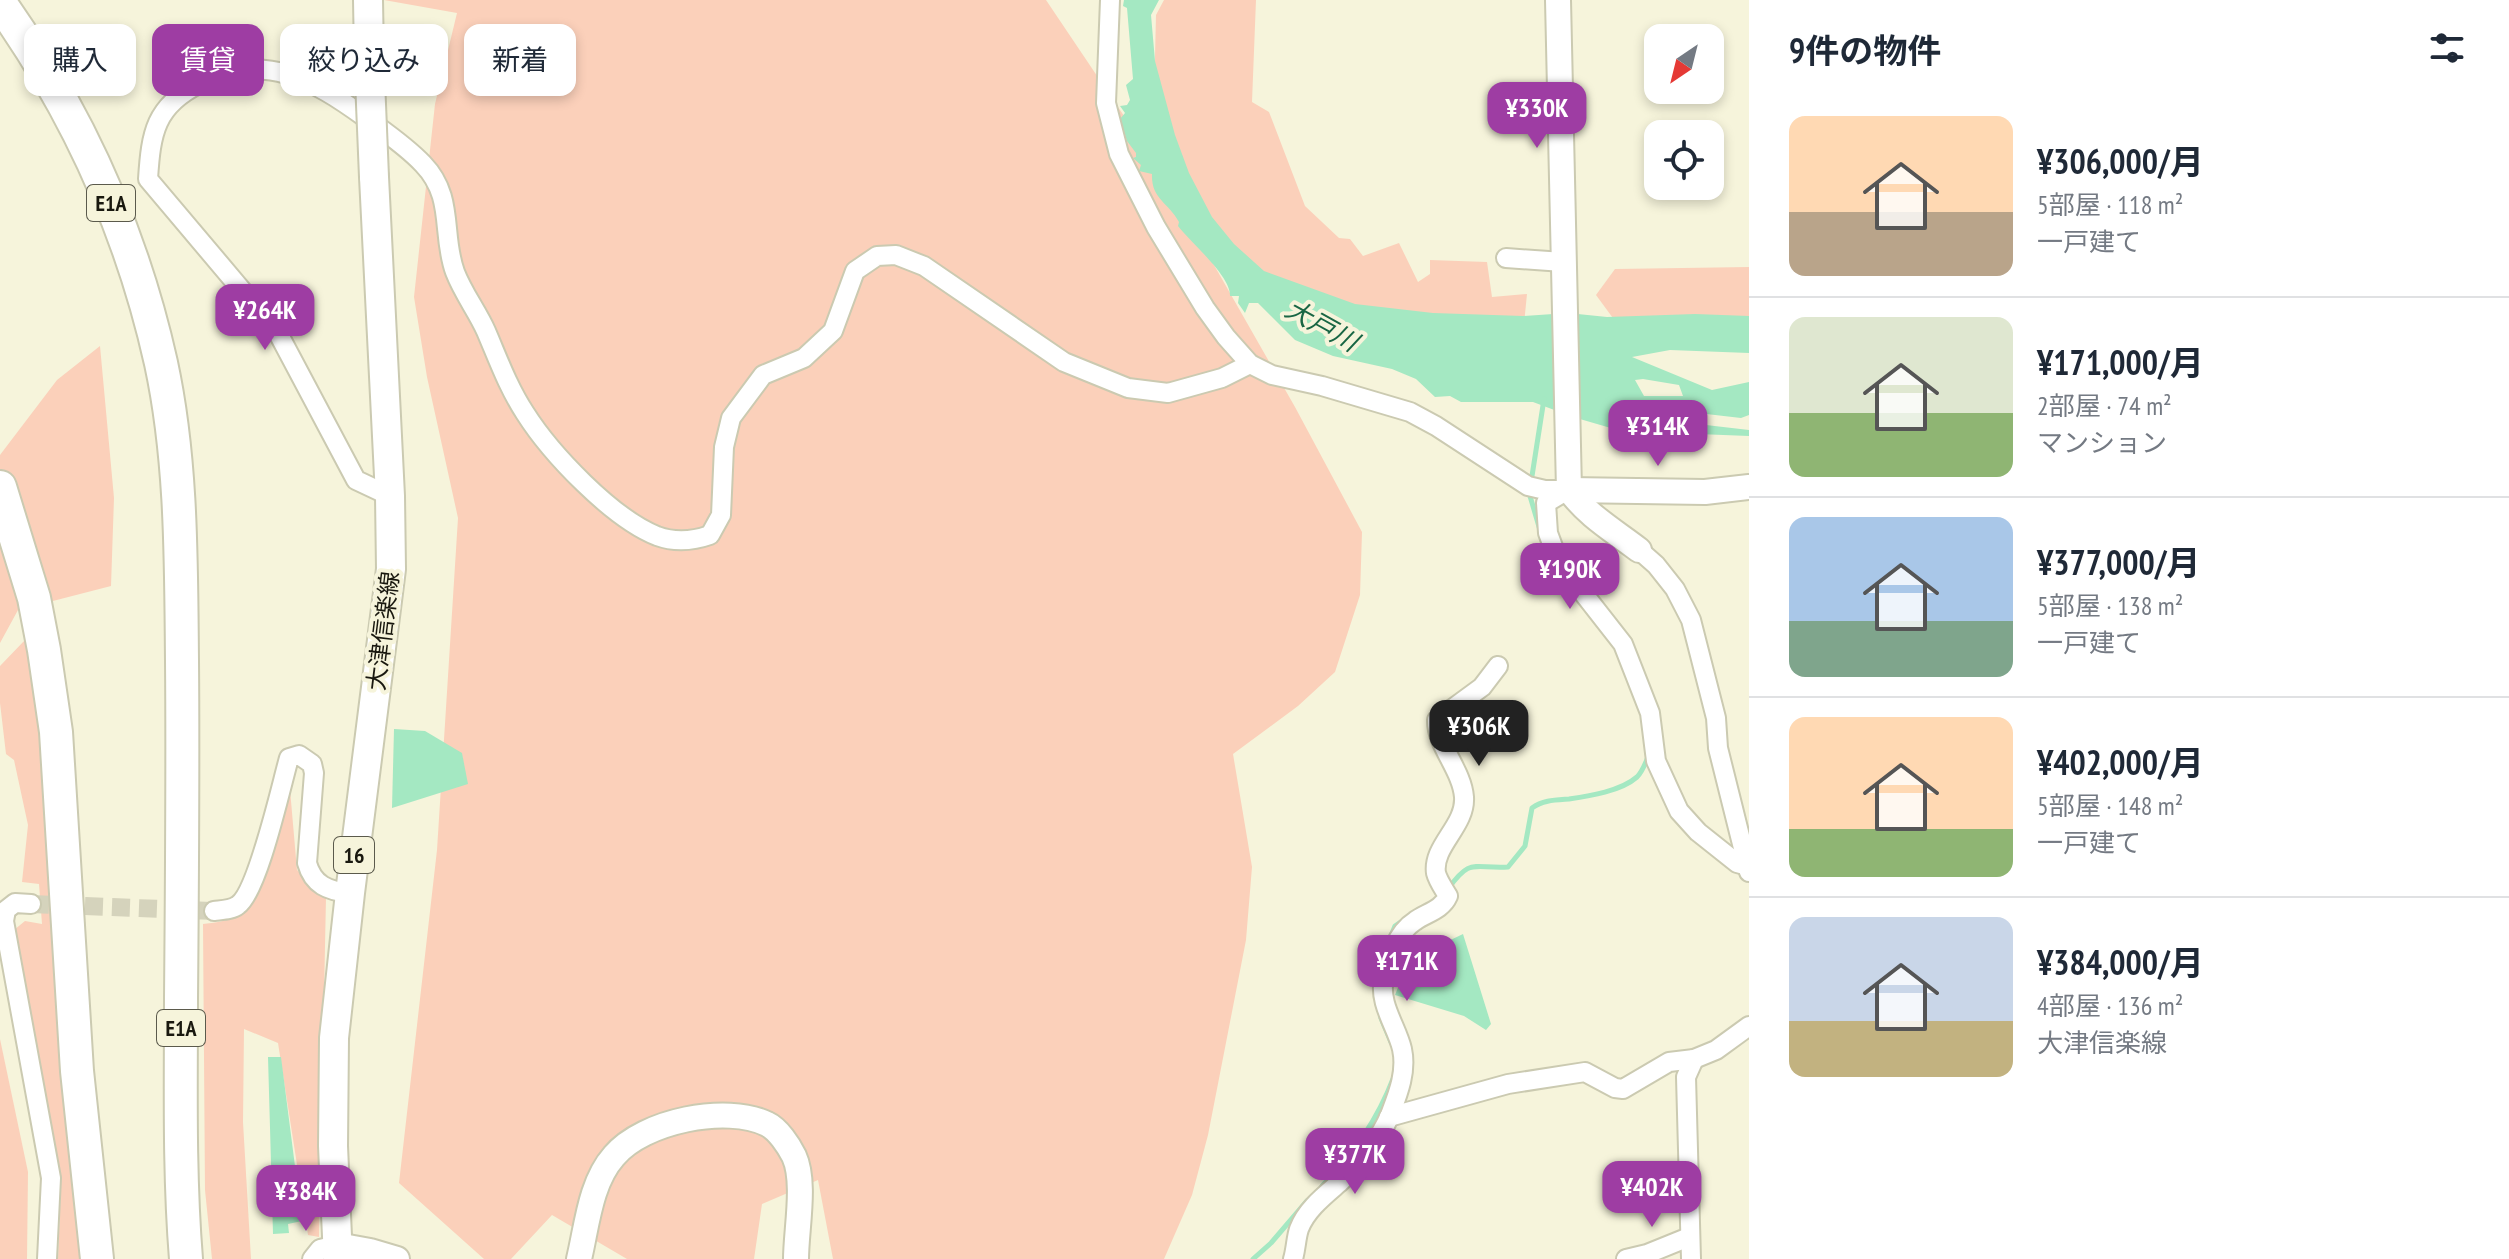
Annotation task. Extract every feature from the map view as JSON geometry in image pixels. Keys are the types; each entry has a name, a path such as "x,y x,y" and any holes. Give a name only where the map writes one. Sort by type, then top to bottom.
{"highway":[{"name":"E1A","path":"0,3 25,37 59,95 109,196 136,268 147,308 171,423 181,538 181,1089 186,1259"},
{"path":"0,487 34,598 56,732 77,1071 97,1259"}],"main road":[{"name":"大津信楽線","path":"338,1252 333,1146 334,1038 391,569 368,0"}],"street":[{"path":"1110,0 1106,103 1119,154 1156,227 1205,308 1250,364 1272,375 1410,412 1528,486 1545,490 1705,492 1749,487"},
{"path":"1558,0 1569,490 1583,508 1656,565 1675,589 1691,620 1716,718 1718,748 1748,869"},
{"path":"390,496 356,480 278,333 148,179 150,149 157,121 174,101 214,76 245,69 267,69 296,76 356,111 423,163 436,180 444,203 455,272 485,330 502,373 526,415 583,482 619,513 660,537 689,542 710,535 721,515 724,447 731,418 763,375 804,358 833,331 855,271 877,256 896,255 924,266 1064,362 1128,388 1168,393 1222,378 1250,364"},
{"path":"1506,258 1563,262"},
{"path":"1569,490 1546,503 1548,533 1555,552 1569,575 1623,644 1650,713 1656,761 1679,811 1698,832 1748,869"},
{"path":"1293,1259 1299,1228 1313,1206 1375,1144 1389,1117 1403,1075 1402,1049 1388,1011 1383,983 1402,932 1446,902 1446,892 1436,875 1437,859 1461,815 1464,799 1458,773 1437,730 1437,720 1482,687 1498,666"},
{"path":"214,911 236,907 246,898 263,852 289,758 299,755 312,764 314,773 307,863 311,876 332,891 350,893"},
{"path":"31,904 15,903 6,910 4,921 51,1178 47,1259"},
{"path":"1389,1117 1508,1084 1585,1072 1623,1089 1669,1062 1694,1059 1716,1050 1749,1026"},
{"path":"1691,1259 1686,1077 1694,1059"},
{"path":"579,1259 594,1196 614,1156 630,1142 652,1130 707,1116 734,1115 771,1125 795,1157 801,1193 796,1227 796,1259"},
{"path":"1626,1259 1689,1237"},
{"path":"312,1259 320,1249 370,1251 397,1259"}],"shaded area":[{"path":"384,0 1046,0 1157,165 1295,407 1362,532 1360,595 1335,672 1298,706 1233,754 1252,867 1246,940 1208,1135 1192,1195 1164,1259 833,1259 818,1180 762,1204 754,1259 627,1259 552,1215 511,1259 484,1259 399,1183 437,850 458,518 427,377 414,297 435,104 437,96 448,96 448,50 457,13"},
{"path":"1164,0 1256,0 1252,102 1269,112 1305,206 1339,238 1350,239 1363,256 1399,243 1418,282 1430,274 1430,260 1487,262 1492,297 1527,294 1524,324 1424,324 1264,282 1206,221 1154,99 1156,15"},
{"path":"1749,267 1749,329 1621,329 1596,295 1615,269"},
{"path":"100,346 114,498 111,586 18,610 0,643 0,455 57,380"},
{"path":"30,615 57,872 83,1259 58,1259 61,1184 14,930 25,921 42,924 39,884 22,882 28,825 14,760 6,754 0,703 0,666 25,640"},
{"path":"289,778 297,870 326,898 319,1237 308,1235 278,1043 244,1029 243,1122 251,1259 212,1259 205,1190 203,924 231,918 246,905"},
{"path":"0,1039 28,1172 27,1259 0,1259"}],"water":[{"name":"大戸川","path":"1124,0 1159,0 1151,15 1155,61 1189,173 1212,217 1234,244 1264,271 1355,304 1433,313 1749,316 1749,353 1670,350 1632,357 1712,390 1749,382 1749,415 1741,418 1620,404 1622,408 1658,415 1651,418 1653,421 1749,430 1749,436 1621,431 1533,402 1461,402 1450,396 1435,397 1416,379 1392,369 1333,356 1295,340 1258,303 1249,303 1245,313 1238,303 1239,296 1230,296 1224,279 1178,226 1175,215 1154,189 1152,174 1139,171 1141,165 1133,158 1136,153 1127,141 1120,119 1125,113 1120,106 1127,105 1130,100 1126,85 1133,79 1127,8 1123,6","holes":["1635,380 1679,385 1683,396 1644,396"]},
{"path":"394,729 425,731 462,753 468,784 392,808"},
{"path":"1463,934 1491,1024 1486,1030 1464,1016 1395,995 1409,960"},
{"path":"268,1057 281,1057 302,1221 288,1224 289,1233 273,1234"}],"waterway":[{"path":"1532,476 1544,399"},
{"path":"1530,496 1540,530"},
{"path":"1448,889 1468,869 1508,867 1525,846 1532,808 1545,802 1596,794 1623,786 1639,775 1649,754"},
{"path":"1391,936 1395,926 1408,917"},
{"path":"1381,1018 1391,1042"},
{"path":"1322,1186 1364,1136 1393,1079"},
{"path":"1253,1259 1307,1201"}],"tunnel":[{"path":"31,904 214,911"}]}
